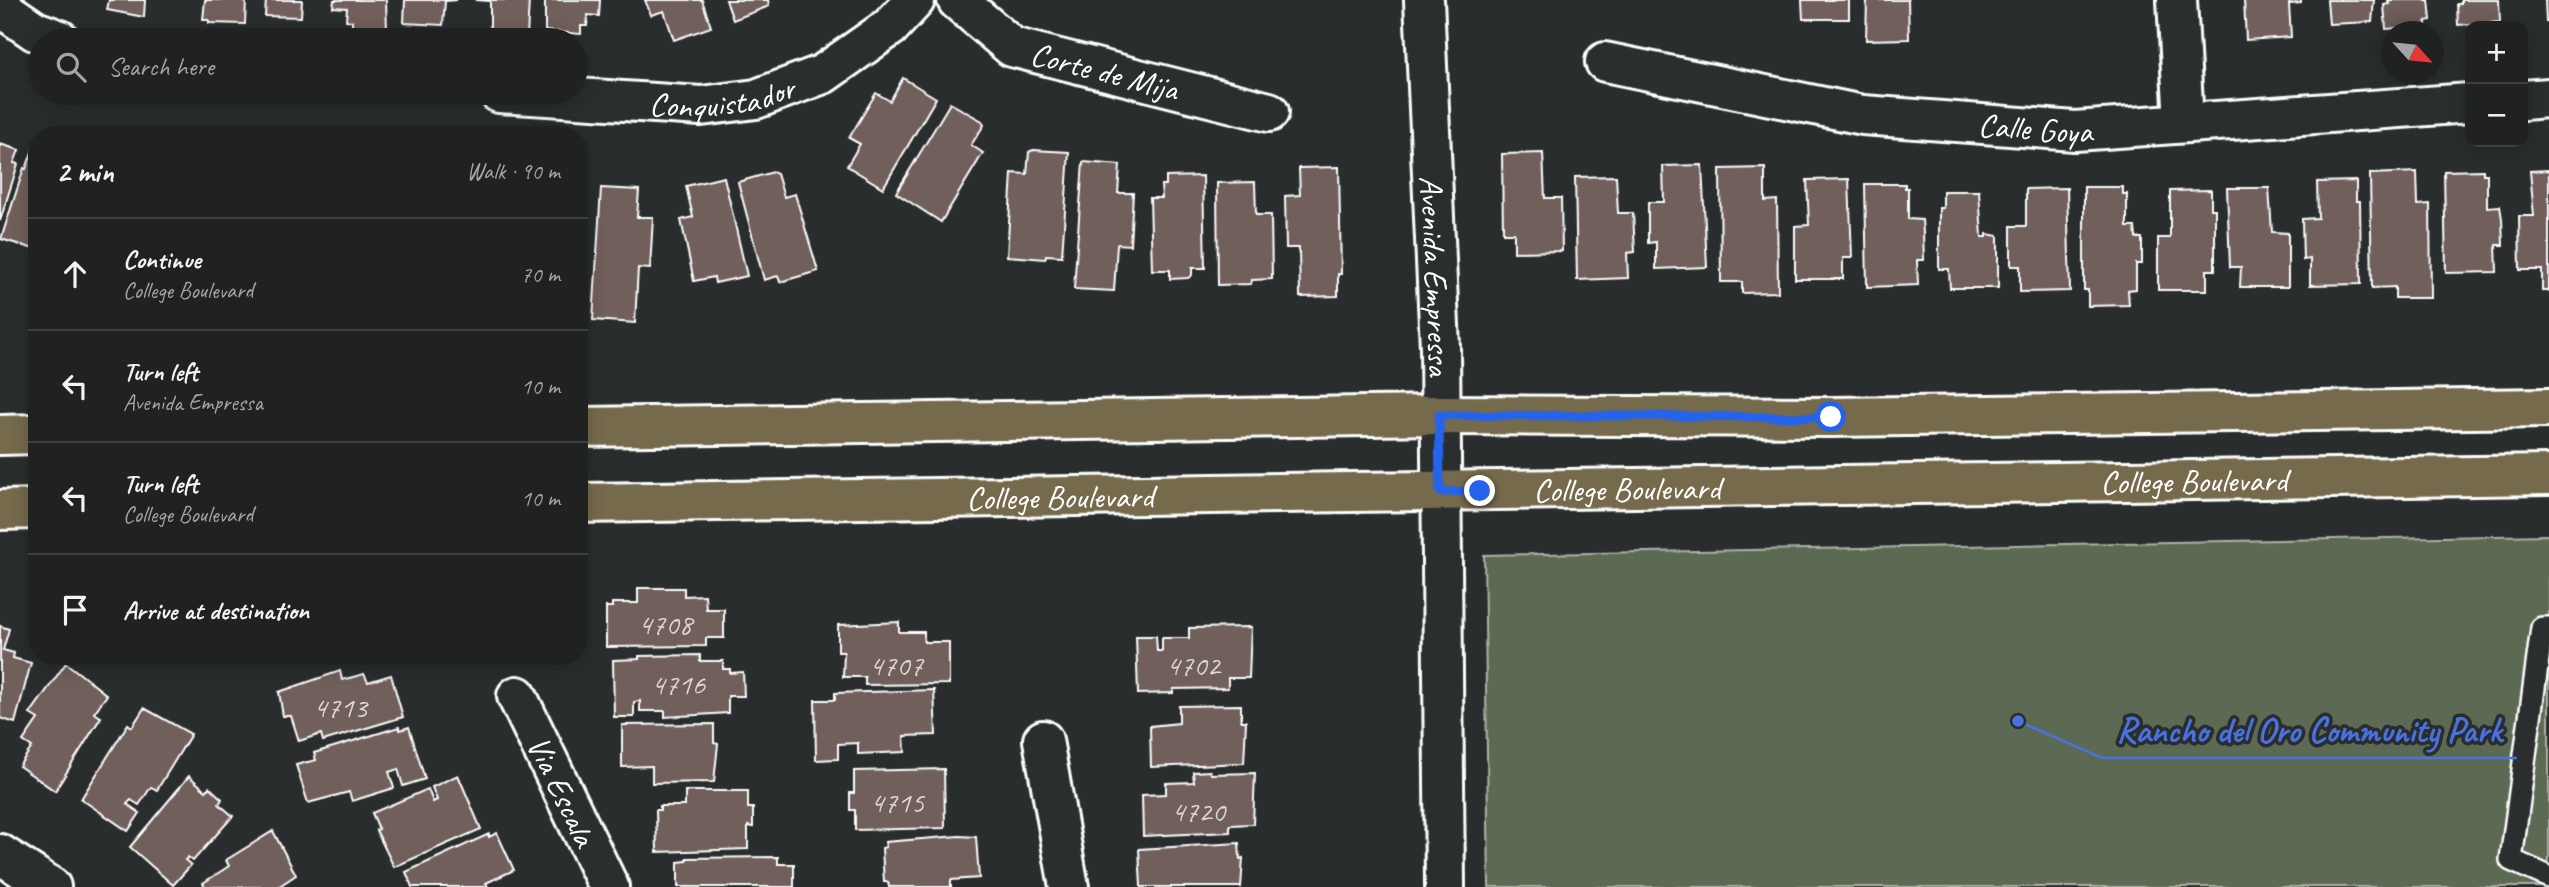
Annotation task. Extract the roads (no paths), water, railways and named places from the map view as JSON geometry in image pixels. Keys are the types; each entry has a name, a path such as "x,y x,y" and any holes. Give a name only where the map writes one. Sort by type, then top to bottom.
{"main road":[{"name":"College Boulevard","path":"588,427 1439,415 1831,417 2549,408"},
{"path":"0,435 28,434"},
{"name":"College Boulevard","path":"588,503 2549,475"},
{"path":"0,510 28,509"}],"street":[{"name":"Conquistador","path":"588,99 701,106 755,99 823,74 890,27 915,0"},
{"name":"Corte de Mija","path":"957,0 1012,47 1269,112"},
{"name":"Avenida Empressa","path":"1424,0 1440,347 1445,887"},
{"path":"2177,0 2184,122"},
{"path":"0,7 31,28"},
{"name":"Calle Goya","path":"1605,62 1863,115 2075,131 2465,103"},
{"path":"2528,100 2549,98"},
{"name":"Via Escala","path":"517,696 609,887"},
{"path":"1043,740 1069,887"},
{"path":"0,854 51,887"}],"lane":[{"path":"2549,628 2542,628 2511,860 2549,877"}],"place":[{"name":"Rancho del Oro Community Park","path":"2018,721"}]}
